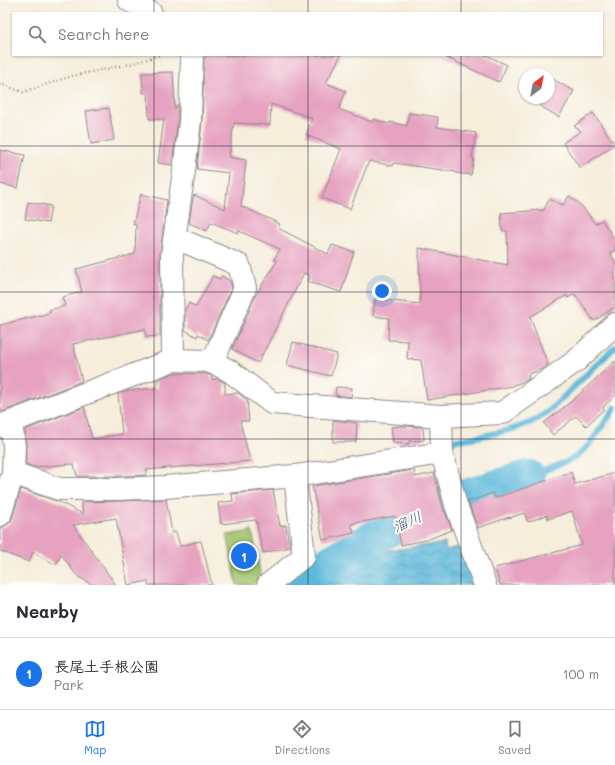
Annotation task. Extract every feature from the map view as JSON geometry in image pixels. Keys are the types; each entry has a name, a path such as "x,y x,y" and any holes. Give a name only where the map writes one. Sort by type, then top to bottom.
{"street":[{"path":"129,0 149,12"},
{"path":"173,360 172,254 190,121 192,56"},
{"path":"174,240 188,243 239,265 245,288 212,363"},
{"path":"0,515 13,465 14,446 6,425 173,360 210,362 230,371 272,402 441,422 502,414 576,361 615,324"},
{"path":"441,422 442,453 456,505 485,585"},
{"path":"13,465 59,489 118,489 165,487 295,476 442,453"},
{"path":"268,585 304,556 295,476"}],"path":[{"path":"0,84 23,92 72,76 130,64 158,56"}],"green space":[{"path":"252,531 261,577 252,585 237,585 227,535"}],"water":[{"path":"445,543 446,550 462,546 475,585 327,585 375,552"}],"building":[{"path":"206,56 340,56 326,83 346,91 339,109 372,122 373,119 389,124 390,122 407,126 409,113 438,117 437,127 476,133 471,175 394,163 393,166 369,161 350,209 322,198 341,149 306,135 312,118 271,104 270,125 234,123 229,157 246,160 241,206 280,224 278,228 328,254 332,245 354,252 341,292 308,282 310,276 304,273 258,363 232,349 257,293 277,261 274,259 280,249 239,231 238,233 211,222 207,231 189,223 194,195 225,209 229,173 197,169 202,121 204,60"},
{"path":"443,56 488,56 507,65 499,82"},
{"path":"173,72 175,109 178,104 178,120 172,165 158,163 164,119 149,119 148,93 143,93 142,73"},
{"path":"555,80 574,91 559,117 540,106 541,104 555,104"},
{"path":"109,108 114,140 91,144 86,111"},
{"path":"593,113 615,144 580,168 563,143 581,131 574,126"},
{"path":"0,150 25,155 18,188 0,184"},
{"path":"141,194 167,200 160,254 160,336 146,337 145,329 73,344 82,381 2,412 0,406 0,325 50,313 49,310 65,306 62,297 82,292 76,269 135,254 136,225 133,224"},
{"path":"569,196 582,206 595,224 602,220 615,240 615,250 610,253 615,261 615,307 594,321 575,294 568,298 567,295 530,317 548,365 543,369 528,374 529,379 513,386 427,400 421,360 407,359 408,341 388,340 389,318 373,316 375,299 420,304 419,248 508,265 507,231 502,231 501,213 544,210 549,199 563,205"},
{"path":"28,202 51,206 48,223 25,219"},
{"path":"213,276 220,279 222,276 230,281 232,287 208,340 198,334 197,337 185,330 185,310 189,303 196,307"},
{"path":"293,342 337,354 331,376 287,365"},
{"path":"615,361 615,396 586,426 576,416 553,435 544,423 573,400"},
{"path":"174,373 210,375 212,376 211,379 218,379 225,383 225,394 238,393 247,400 249,421 240,421 250,461 146,470 146,475 118,476 77,476 74,464 33,467 26,464 25,430 84,407 92,439 122,434 118,394 126,391 157,388 157,380"},
{"path":"336,387 352,388 351,397 335,395"},
{"path":"333,420 357,423 356,442 333,442"},
{"path":"391,427 423,427 424,440 409,441 409,444 393,443"},
{"path":"414,470 415,477 434,473 444,512 445,511 452,530 426,540 401,545 395,516 351,524 354,533 323,540 312,486"},
{"path":"571,472 575,484 615,473 615,585 500,585 495,568 582,545 572,511 548,519 547,515 528,522 524,513 478,528 468,502 493,493 495,498"},
{"path":"21,489 59,502 83,514 81,502 166,499 172,533 176,532 180,546 201,541 212,585 148,585 148,581 128,585 116,518 73,525 116,585 93,585 77,576 61,554 56,565 33,552 29,562 0,551 0,527 8,524 12,519"},
{"path":"273,490 280,526 286,525 290,547 263,553 256,520 221,524 218,503 233,501 232,494"}],"waterway":[{"path":"444,442 510,430 532,422 549,411 615,347"},
{"path":"528,477 577,456 589,445 615,408"},
{"name":"溜川","path":"297,585 321,568 391,528 449,502 528,477"}],"place":[{"name":"長尾土手根公園","path":"244,556"}]}
